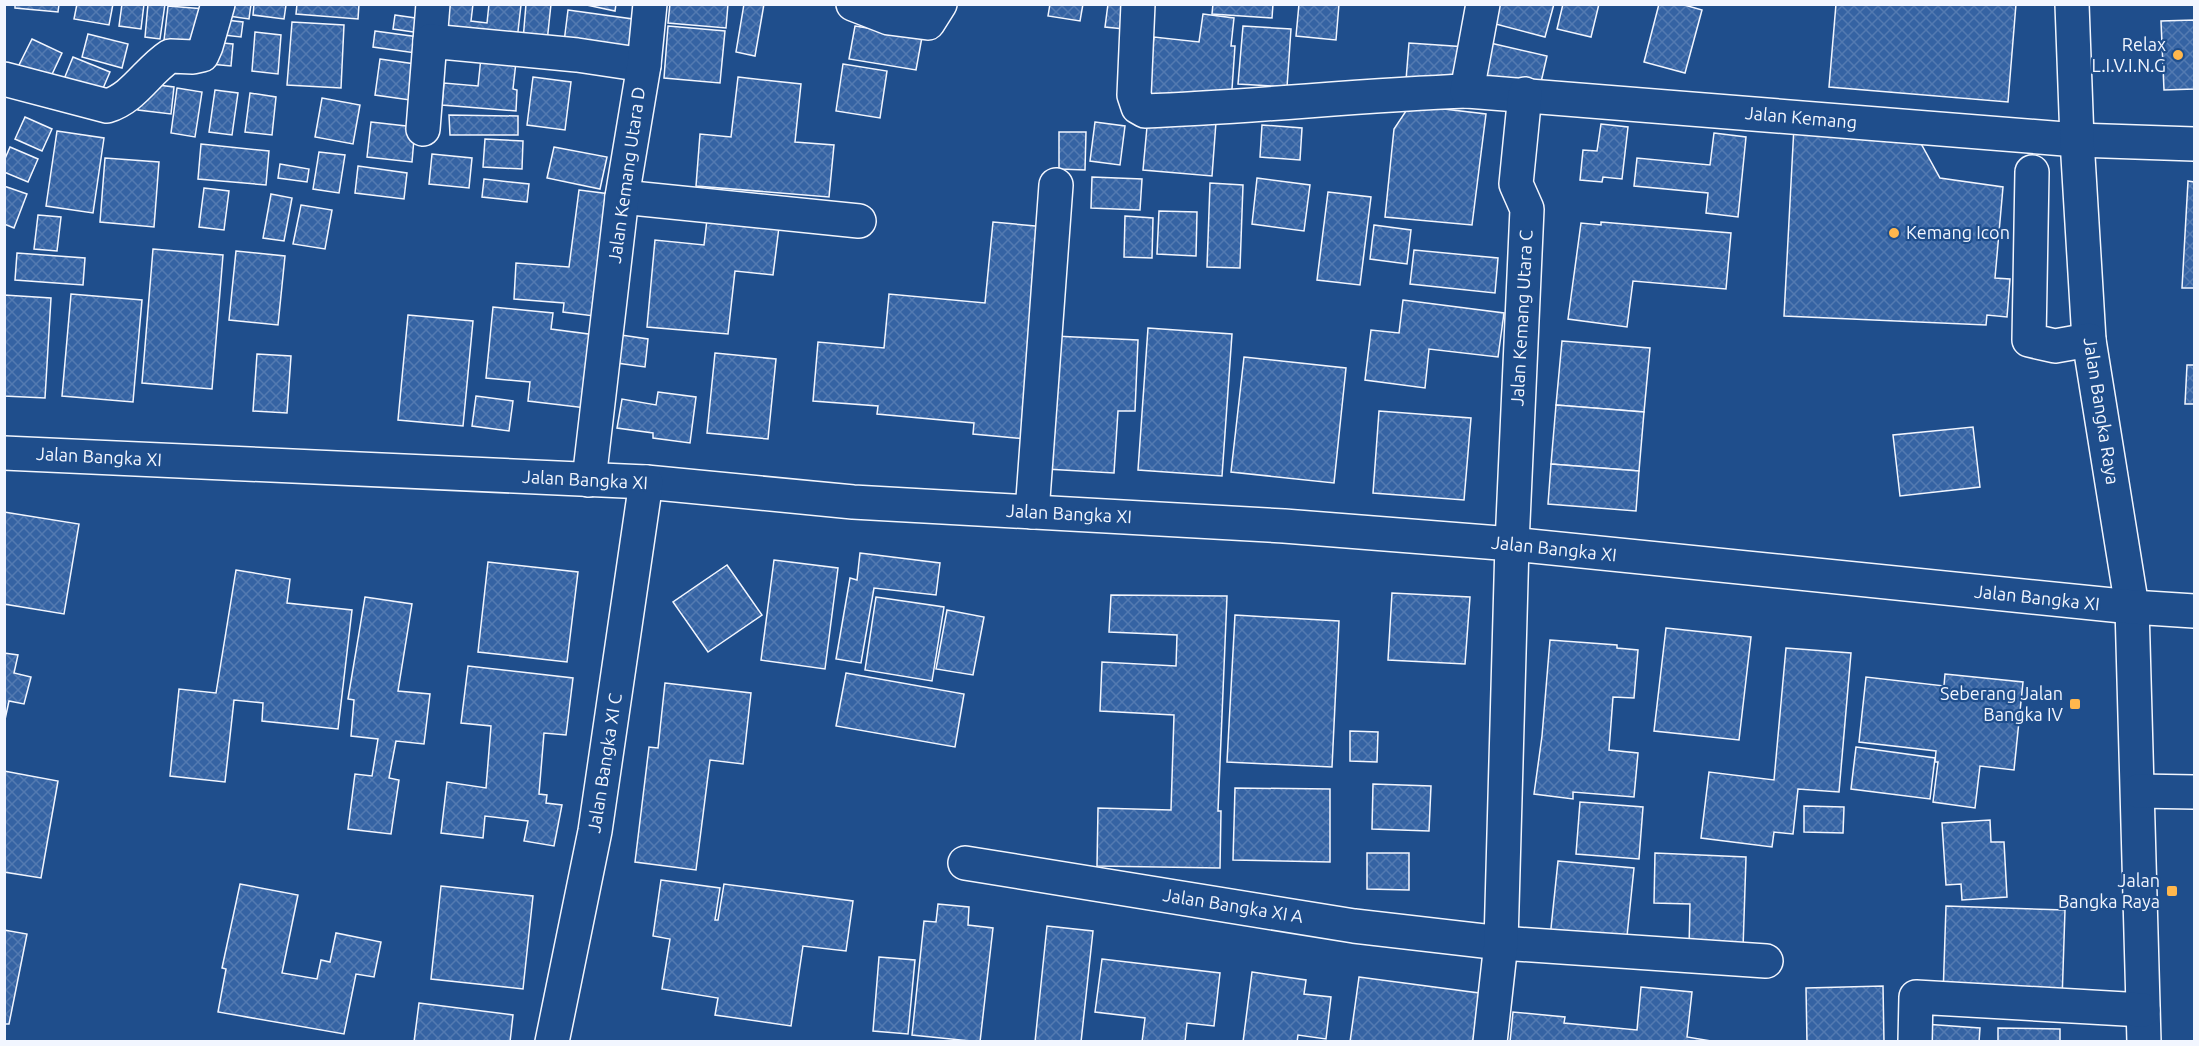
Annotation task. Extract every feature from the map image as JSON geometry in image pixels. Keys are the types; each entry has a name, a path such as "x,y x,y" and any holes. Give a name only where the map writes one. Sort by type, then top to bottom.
{"street":[{"path":"4,79 107,106 114,104 125,99 167,57 202,55 218,4"},
{"path":"423,129 433,4"},
{"path":"644,65 650,4"},
{"path":"853,4 889,18 928,23 940,4"},
{"name":"Jalan Kemang","path":"1138,4 1134,95 1138,107 1145,111 1233,108 1318,98 1467,91 2077,140 2194,144"},
{"path":"1467,91 1483,4"},
{"name":"Jalan Bangka Raya","path":"2072,4 2077,140 2089,340 2132,607 2144,1026"},
{"name":"Jalan Kemang Utara D","path":"430,40 577,55 644,65 621,198 589,480"},
{"name":"Jalan Kemang Utara C","path":"1512,544 1527,210 1516,184 1525,94"},
{"path":"2032,172 2029,340 2055,346 2089,340"},
{"path":"1032,512 1056,185"},
{"path":"621,198 859,221"},
{"name":"Jalan Bangka XI","path":"4,453 646,482 854,502 1284,526 1512,544 2132,607 2194,610"},
{"name":"Jalan Bangka XI C","path":"552,1041 595,831 646,482"},
{"path":"1490,1041 1502,943 1512,544"},
{"path":"2138,791 2194,792"},
{"name":"Jalan Bangka XI A","path":"965,863 1354,926 1502,943 1766,962"},
{"path":"1915,1041 1916,997 2144,1026"}],"building":[{"path":"15,4 59,4 58,12 15,8"},
{"path":"77,4 113,4 109,25 74,19"},
{"path":"122,4 144,4 141,29 119,26"},
{"path":"148,4 165,4 160,39 145,37"},
{"path":"224,4 251,4 249,19 222,15"},
{"path":"254,4 286,5 284,19 253,15"},
{"path":"297,4 359,4 358,19 296,14"},
{"path":"437,4 473,4 471,21 487,23 489,4 521,5 517,40 434,31"},
{"path":"526,4 551,4 547,42 523,40"},
{"path":"582,4 616,4 615,11"},
{"path":"670,4 728,4 726,28 668,23"},
{"path":"744,4 764,4 755,56 736,52"},
{"path":"1050,4 1083,4 1080,21 1048,16"},
{"path":"1108,4 1137,4 1134,30 1105,27"},
{"path":"1213,4 1273,4 1272,18 1212,14"},
{"path":"1299,4 1339,4 1336,40 1296,36"},
{"path":"1493,4 1554,4 1545,37 1488,22"},
{"path":"1563,4 1599,4 1591,37 1557,29"},
{"path":"1659,4 1681,4 1702,10 1685,73 1644,62"},
{"path":"1836,4 2016,4 2008,102 1829,87"},
{"path":"168,6 205,9 199,53 163,49"},
{"path":"568,10 640,20 636,52 564,42"},
{"path":"1203,14 1234,18 1231,46 1235,46 1231,103 1146,100 1154,37 1199,42"},
{"path":"395,15 429,20 427,34 393,29"},
{"path":"217,19 243,22 241,37 215,34"},
{"name":"Relax L.I.V.I.N.G","path":"2194,20 2194,89 2164,90 2161,21"},
{"path":"292,22 344,25 341,88 287,85"},
{"path":"668,26 725,31 720,83 664,78"},
{"path":"855,26 922,37 916,70 849,59"},
{"path":"1243,26 1291,29 1287,87 1238,84"},
{"path":"375,31 426,38 423,54 373,47"},
{"path":"255,32 281,35 278,74 252,71"},
{"path":"88,34 128,44 122,68 82,57"},
{"path":"32,39 62,53 46,87 15,73"},
{"path":"212,42 233,44 231,66 210,64"},
{"path":"1486,42 1547,56 1539,91 1478,77"},
{"path":"1409,43 1467,47 1465,85 1406,80"},
{"path":"482,48 517,53 513,89 517,90 516,111 442,105 444,83 478,86"},
{"path":"73,57 110,72 98,100 60,89"},
{"path":"380,59 422,65 417,101 375,95"},
{"path":"843,64 887,71 880,118 836,111"},
{"path":"533,77 571,82 565,130 527,125"},
{"path":"738,77 801,84 795,142 834,145 829,197 696,186 700,134 731,137"},
{"path":"141,83 174,87 171,114 138,110"},
{"path":"177,88 202,92 195,137 171,133"},
{"path":"215,90 238,93 232,135 209,132"},
{"path":"250,93 276,97 272,135 245,132"},
{"path":"322,98 360,105 353,144 315,137"},
{"path":"1410,105 1486,114 1472,225 1385,217 1394,129"},
{"path":"449,115 518,116 518,135 450,135"},
{"path":"1148,116 1216,122 1212,176 1143,170"},
{"path":"25,117 52,129 42,151 15,139"},
{"path":"371,122 415,127 412,162 367,157"},
{"path":"1095,122 1125,126 1120,165 1090,161"},
{"path":"1601,124 1628,127 1622,179 1603,177 1602,182 1580,180 1583,150 1597,151"},
{"path":"1262,125 1302,128 1300,160 1260,157"},
{"name":"Kemang Icon","path":"1794,126 1919,140 1940,178 2003,187 1995,278 2010,279 2007,317 1987,315 1986,325 1784,316"},
{"path":"57,131 104,138 93,213 46,206"},
{"path":"1059,132 1086,132 1085,170 1059,169"},
{"path":"1714,133 1746,137 1738,217 1706,213 1708,193 1634,186 1637,158 1710,165"},
{"path":"485,139 523,141 522,169 483,167"},
{"path":"201,144 269,151 266,185 198,179"},
{"path":"10,147 38,159 28,182 4,172 4,161"},
{"path":"554,147 607,157 600,189 547,178"},
{"path":"319,152 345,155 339,193 313,189"},
{"path":"432,154 472,158 469,188 429,184"},
{"path":"105,158 159,162 154,227 100,222"},
{"path":"280,164 309,169 307,182 278,178"},
{"path":"358,166 407,173 404,199 355,193"},
{"path":"1092,177 1142,179 1140,210 1091,208"},
{"path":"1257,178 1310,185 1304,231 1252,224"},
{"path":"484,179 529,184 527,202 482,197"},
{"path":"2188,181 2194,182 2194,288 2182,288"},
{"path":"1210,183 1243,185 1240,268 1207,267"},
{"path":"4,186 27,194 14,228 4,224"},
{"path":"204,188 229,191 224,230 199,227"},
{"path":"579,190 618,195 602,317 563,312 564,303 514,299 516,263 569,267"},
{"path":"1328,192 1371,197 1360,285 1317,280"},
{"path":"271,194 292,198 284,241 263,238"},
{"path":"301,205 332,210 325,249 293,244"},
{"path":"708,211 780,219 773,275 735,271 728,334 647,327 655,240 704,245"},
{"path":"1159,211 1197,212 1196,256 1157,254"},
{"path":"38,215 61,217 57,251 34,249"},
{"path":"1125,216 1153,218 1152,258 1124,257"},
{"path":"993,222 1046,227 1027,439 973,434 974,423 877,414 878,406 813,401 818,342 884,348 889,294 985,303"},
{"path":"1601,222 1731,233 1726,289 1633,281 1627,327 1568,319 1581,223 1601,225"},
{"path":"1374,225 1411,230 1407,264 1370,259"},
{"path":"153,249 223,255 212,389 142,383"},
{"path":"1414,250 1498,258 1495,293 1410,284"},
{"path":"236,251 285,256 278,325 229,320"},
{"path":"17,253 85,258 83,285 15,280"},
{"path":"71,294 142,300 133,402 62,396"},
{"path":"4,295 51,298 45,398 4,396"},
{"path":"1403,300 1504,313 1498,357 1429,349 1425,388 1365,380 1371,330 1399,333"},
{"path":"493,307 553,313 551,329 596,335 586,408 528,401 530,382 486,378"},
{"path":"408,315 473,321 463,426 398,420"},
{"path":"1148,328 1232,334 1222,476 1138,470"},
{"path":"621,335 648,339 645,367 617,363"},
{"path":"1054,336 1138,340 1135,411 1118,411 1114,473 1046,469"},
{"path":"1562,341 1650,348 1644,412 1556,405"},
{"path":"715,353 776,359 768,439 707,433"},
{"path":"257,354 291,356 287,413 253,411"},
{"path":"1244,357 1346,368 1334,483 1231,472"},
{"path":"2187,365 2194,365 2194,404 2185,404"},
{"path":"658,392 696,397 690,443 653,438 653,433 617,428 622,399 656,405"},
{"path":"476,396 513,401 509,431 472,426"},
{"path":"1556,405 1644,412 1639,471 1551,464"},
{"path":"1379,411 1471,418 1464,500 1373,493"},
{"path":"1973,427 1980,487 1900,496 1893,435"},
{"path":"1551,464 1639,471 1636,511 1548,504"},
{"path":"4,512 79,524 64,614 4,604"},
{"path":"860,553 940,563 936,595 874,588 861,663 836,659 850,578 857,580"},
{"path":"774,560 838,568 825,669 761,660"},
{"path":"488,562 578,572 567,662 478,652"},
{"path":"727,565 762,615 708,652 673,602"},
{"path":"236,570 290,579 287,603 352,610 338,729 262,721 263,703 234,700 225,782 170,776 179,689 216,693"},
{"path":"1392,593 1470,597 1465,664 1388,660"},
{"path":"1111,595 1227,596 1218,811 1221,811 1220,868 1097,866 1098,808 1171,810 1174,715 1100,711 1102,662 1176,666 1177,635 1109,632"},
{"path":"365,597 412,604 398,691 430,694 424,744 396,741 389,778 399,780 391,834 348,829 355,774 372,776 378,739 351,736 354,700 348,699"},
{"path":"876,597 944,607 932,681 865,670"},
{"path":"947,610 984,617 973,675 936,669"},
{"path":"1235,615 1339,621 1332,767 1227,762"},
{"path":"1666,628 1751,637 1739,740 1654,731"},
{"path":"1550,640 1617,645 1617,648 1638,650 1634,698 1613,697 1609,750 1638,753 1634,797 1573,792 1573,799 1534,794 1542,736"},
{"path":"1786,648 1851,653 1839,792 1798,789 1793,834 1774,832 1772,847 1701,838 1709,772 1774,780"},
{"path":"4,653 18,655 14,673 31,677 24,704 9,701 4,724"},
{"path":"468,666 573,678 566,735 544,733 539,794 547,795 546,803 562,805 554,846 524,841 528,821 485,816 483,838 441,833 447,782 486,788 491,726 461,723"},
{"path":"846,673 964,694 955,747 836,726"},
{"path":"1945,674 2023,682 2014,770 1980,766 1975,808 1933,802 1938,762 1935,762 1936,751 1859,742 1866,677 1944,686"},
{"path":"665,683 751,693 743,764 710,760 696,870 635,862 649,747 658,748"},
{"path":"1350,731 1378,732 1377,762 1350,761"},
{"path":"1856,747 1935,758 1930,799 1851,789"},
{"path":"4,771 58,781 41,878 4,872"},
{"path":"1373,784 1431,786 1429,831 1372,829"},
{"path":"1235,788 1330,789 1330,862 1233,860"},
{"path":"1580,802 1643,807 1639,859 1576,854"},
{"path":"1804,806 1844,807 1843,833 1804,832"},
{"path":"1990,820 1991,842 2004,842 2007,897 1962,900 1961,884 1946,885 1942,823"},
{"path":"1367,853 1409,853 1409,890 1367,889"},
{"path":"1655,853 1746,857 1743,949 1689,948 1690,904 1654,903"},
{"path":"1558,861 1634,868 1626,946 1550,938"},
{"path":"661,880 720,888 715,920 718,920 724,884 853,901 846,951 803,946 791,1026 715,1015 718,998 662,989 670,939 653,936"},
{"path":"240,884 298,895 282,973 317,979 321,960 330,962 336,933 381,942 374,977 356,974 344,1034 218,1012 226,969 222,968"},
{"path":"441,886 533,896 523,989 431,979"},
{"path":"938,904 969,907 968,925 993,928 980,1042 912,1035 924,921 936,922"},
{"path":"1946,906 2065,910 2062,1001 1943,997"},
{"path":"1047,926 1093,931 1081,1042 1035,1042"},
{"path":"4,930 27,934 9,1024 4,1024"},
{"path":"879,957 915,960 908,1034 873,1031"},
{"path":"1102,959 1220,973 1214,1026 1187,1023 1185,1042 1142,1042 1145,1018 1095,1012"},
{"path":"1252,972 1306,980 1304,994 1331,997 1326,1039 1298,1035 1297,1042 1243,1042"},
{"path":"1359,977 1479,993 1473,1042 1350,1042"},
{"path":"1883,986 1884,1042 1807,1042 1806,988"},
{"path":"1641,987 1692,992 1687,1037 1717,1042 1510,1042 1513,1012 1565,1017 1564,1023 1637,1030"},
{"path":"419,1003 513,1015 510,1042 414,1042"},
{"path":"1924,1024 1980,1028 1979,1042 1923,1042"},
{"path":"1998,1028 2060,1029 2060,1042 1998,1042"}],"place":[{"name":"Relax L.I.V.I.N.G","path":"2178,55"},
{"name":"Kemang Icon","path":"1894,233"},
{"name":"Seberang Jalan Bangka IV","path":"2075,704"},
{"name":"Jalan Bangka Raya","path":"2172,891"}]}
